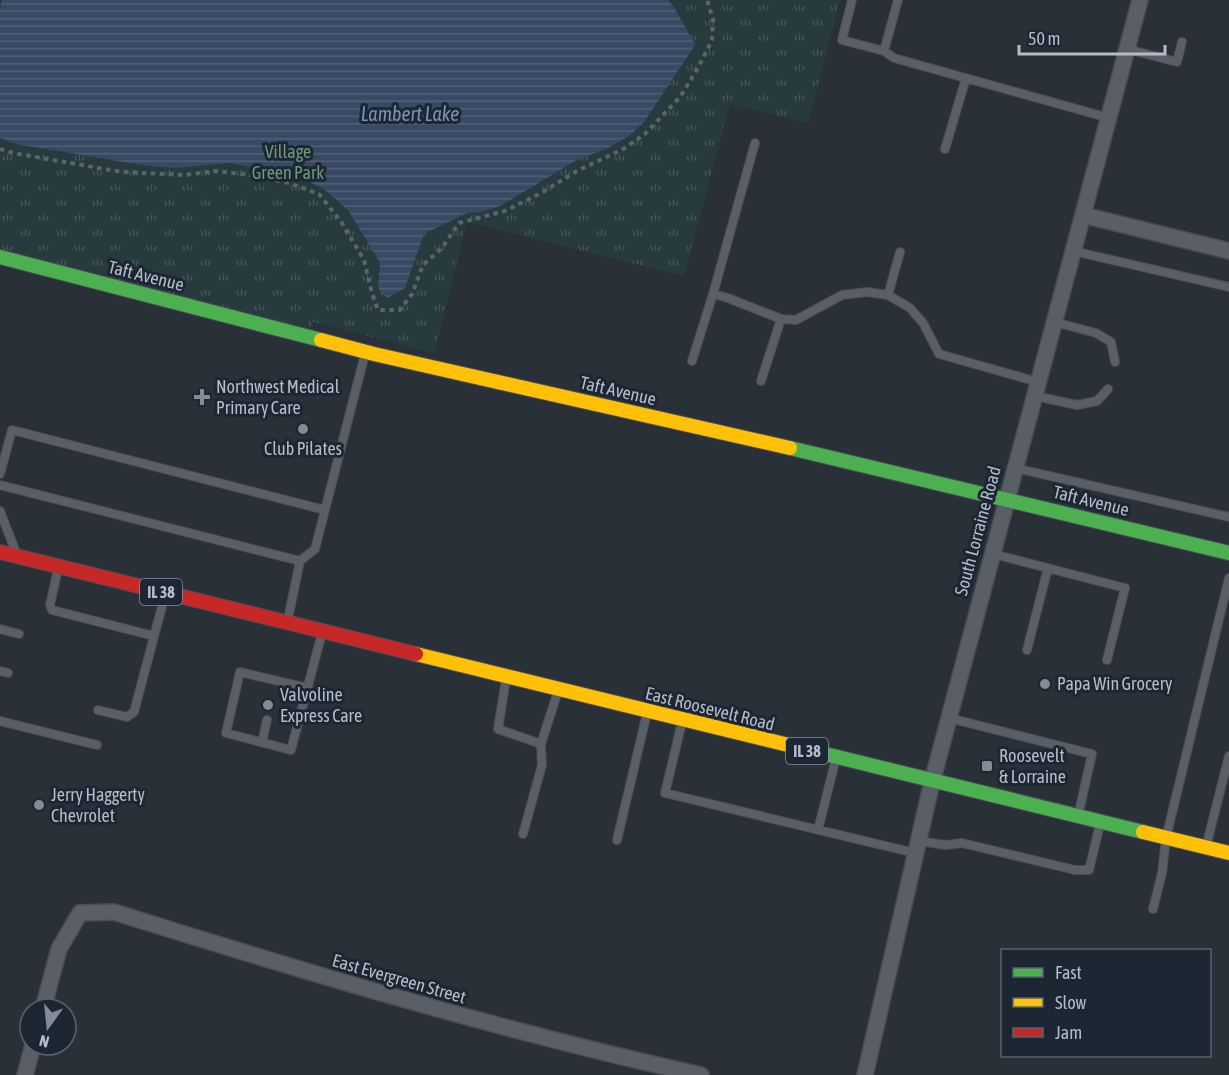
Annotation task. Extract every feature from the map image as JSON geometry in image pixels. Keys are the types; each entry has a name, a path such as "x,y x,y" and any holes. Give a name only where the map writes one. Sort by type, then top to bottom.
{"main road":[{"name":"Taft Avenue","path":"0,257 366,352 811,453 1229,553"},
{"name":"IL 38","path":"0,552 323,632"},
{"name":"East Roosevelt Road","path":"323,632 1229,853"}],"street":[{"name":"South Lorraine Road","path":"865,1075 932,782 1140,0"},
{"path":"1083,215 1229,251"},
{"name":"East Evergreen Street","path":"45,997 58,949 80,913 114,912 315,975 479,1022 701,1075"},
{"path":"25,1075 30,1057"}],"lane":[{"path":"852,0 842,40 884,51 894,58 1109,118"},
{"path":"884,51 898,0"},
{"path":"1127,49 1177,62 1182,42"},
{"path":"945,149 966,78"},
{"path":"692,361 755,143"},
{"path":"1073,251 1229,287"},
{"path":"888,296 900,252"},
{"path":"713,294 781,319 796,320 842,295 867,292 888,296 910,308 923,323 939,354 1077,405 1097,401 1108,389"},
{"path":"761,381 781,319"},
{"path":"1054,322 1096,333 1111,342 1115,362"},
{"path":"287,623 300,561 315,549 366,352"},
{"path":"0,474 12,430 325,510"},
{"path":"1015,468 1229,517"},
{"path":"0,485 300,561"},
{"path":"0,511 18,557"},
{"path":"993,554 1125,588 1107,660"},
{"path":"58,567 50,605 52,610 154,636"},
{"path":"1027,650 1048,568"},
{"path":"1153,909 1162,873 1166,838 1229,578"},
{"path":"98,710 127,717 134,712 165,593"},
{"path":"0,629 19,634"},
{"path":"308,688 240,672 226,733 291,750 308,688 323,632"},
{"path":"506,677 498,729 541,744"},
{"path":"274,691 277,681"},
{"path":"523,834 543,765 541,744 558,690"},
{"path":"617,840 647,712"},
{"path":"949,718 1092,754 1078,817"},
{"path":"262,742 267,720"},
{"path":"682,720 665,793 819,830 916,847 962,843 1075,870 1089,870 1100,822"},
{"path":"0,721 97,745"},
{"path":"1206,848 1229,756"},
{"path":"819,830 836,758"}],"path":[{"path":"0,148 13,153 122,172 185,175 215,171 250,175 289,183 319,194 342,224 364,260 378,310 400,310 412,294 423,265 442,248 459,223 505,211 577,171 623,149 645,134 680,97 712,40 713,19 707,0"}],"green space":[{"name":"Village Green Park","path":"0,0 840,0 808,123 730,104 684,276 467,222 434,353 313,322 310,334 0,259"}],"water":[{"name":"Lambert Lake","path":"2,0 668,0 695,45 644,122 629,136 606,149 577,160 500,206 481,212 467,213 424,234 405,288 387,298 378,288 380,263 348,210 324,189 297,176 229,163 176,168 148,166 16,144 0,138 0,8"}],"traffic: fast":[{"path":"0,257 321,340"},
{"path":"790,448 1229,553"},
{"path":"821,753 1143,832"}],"traffic: slow":[{"path":"321,340 790,448"},
{"path":"416,654 821,753"},
{"path":"1143,832 1229,853"}],"traffic: jam":[{"path":"0,552 416,654"}],"place":[{"name":"Northwest Medical Primary Care","path":"202,397"},
{"name":"Club Pilates","path":"303,429"},
{"name":"Papa Win Grocery","path":"1045,684"},
{"name":"Valvoline Express Care","path":"268,705"},
{"name":"Roosevelt & Lorraine","path":"987,766"},
{"name":"Jerry Haggerty Chevrolet","path":"39,805"}]}
